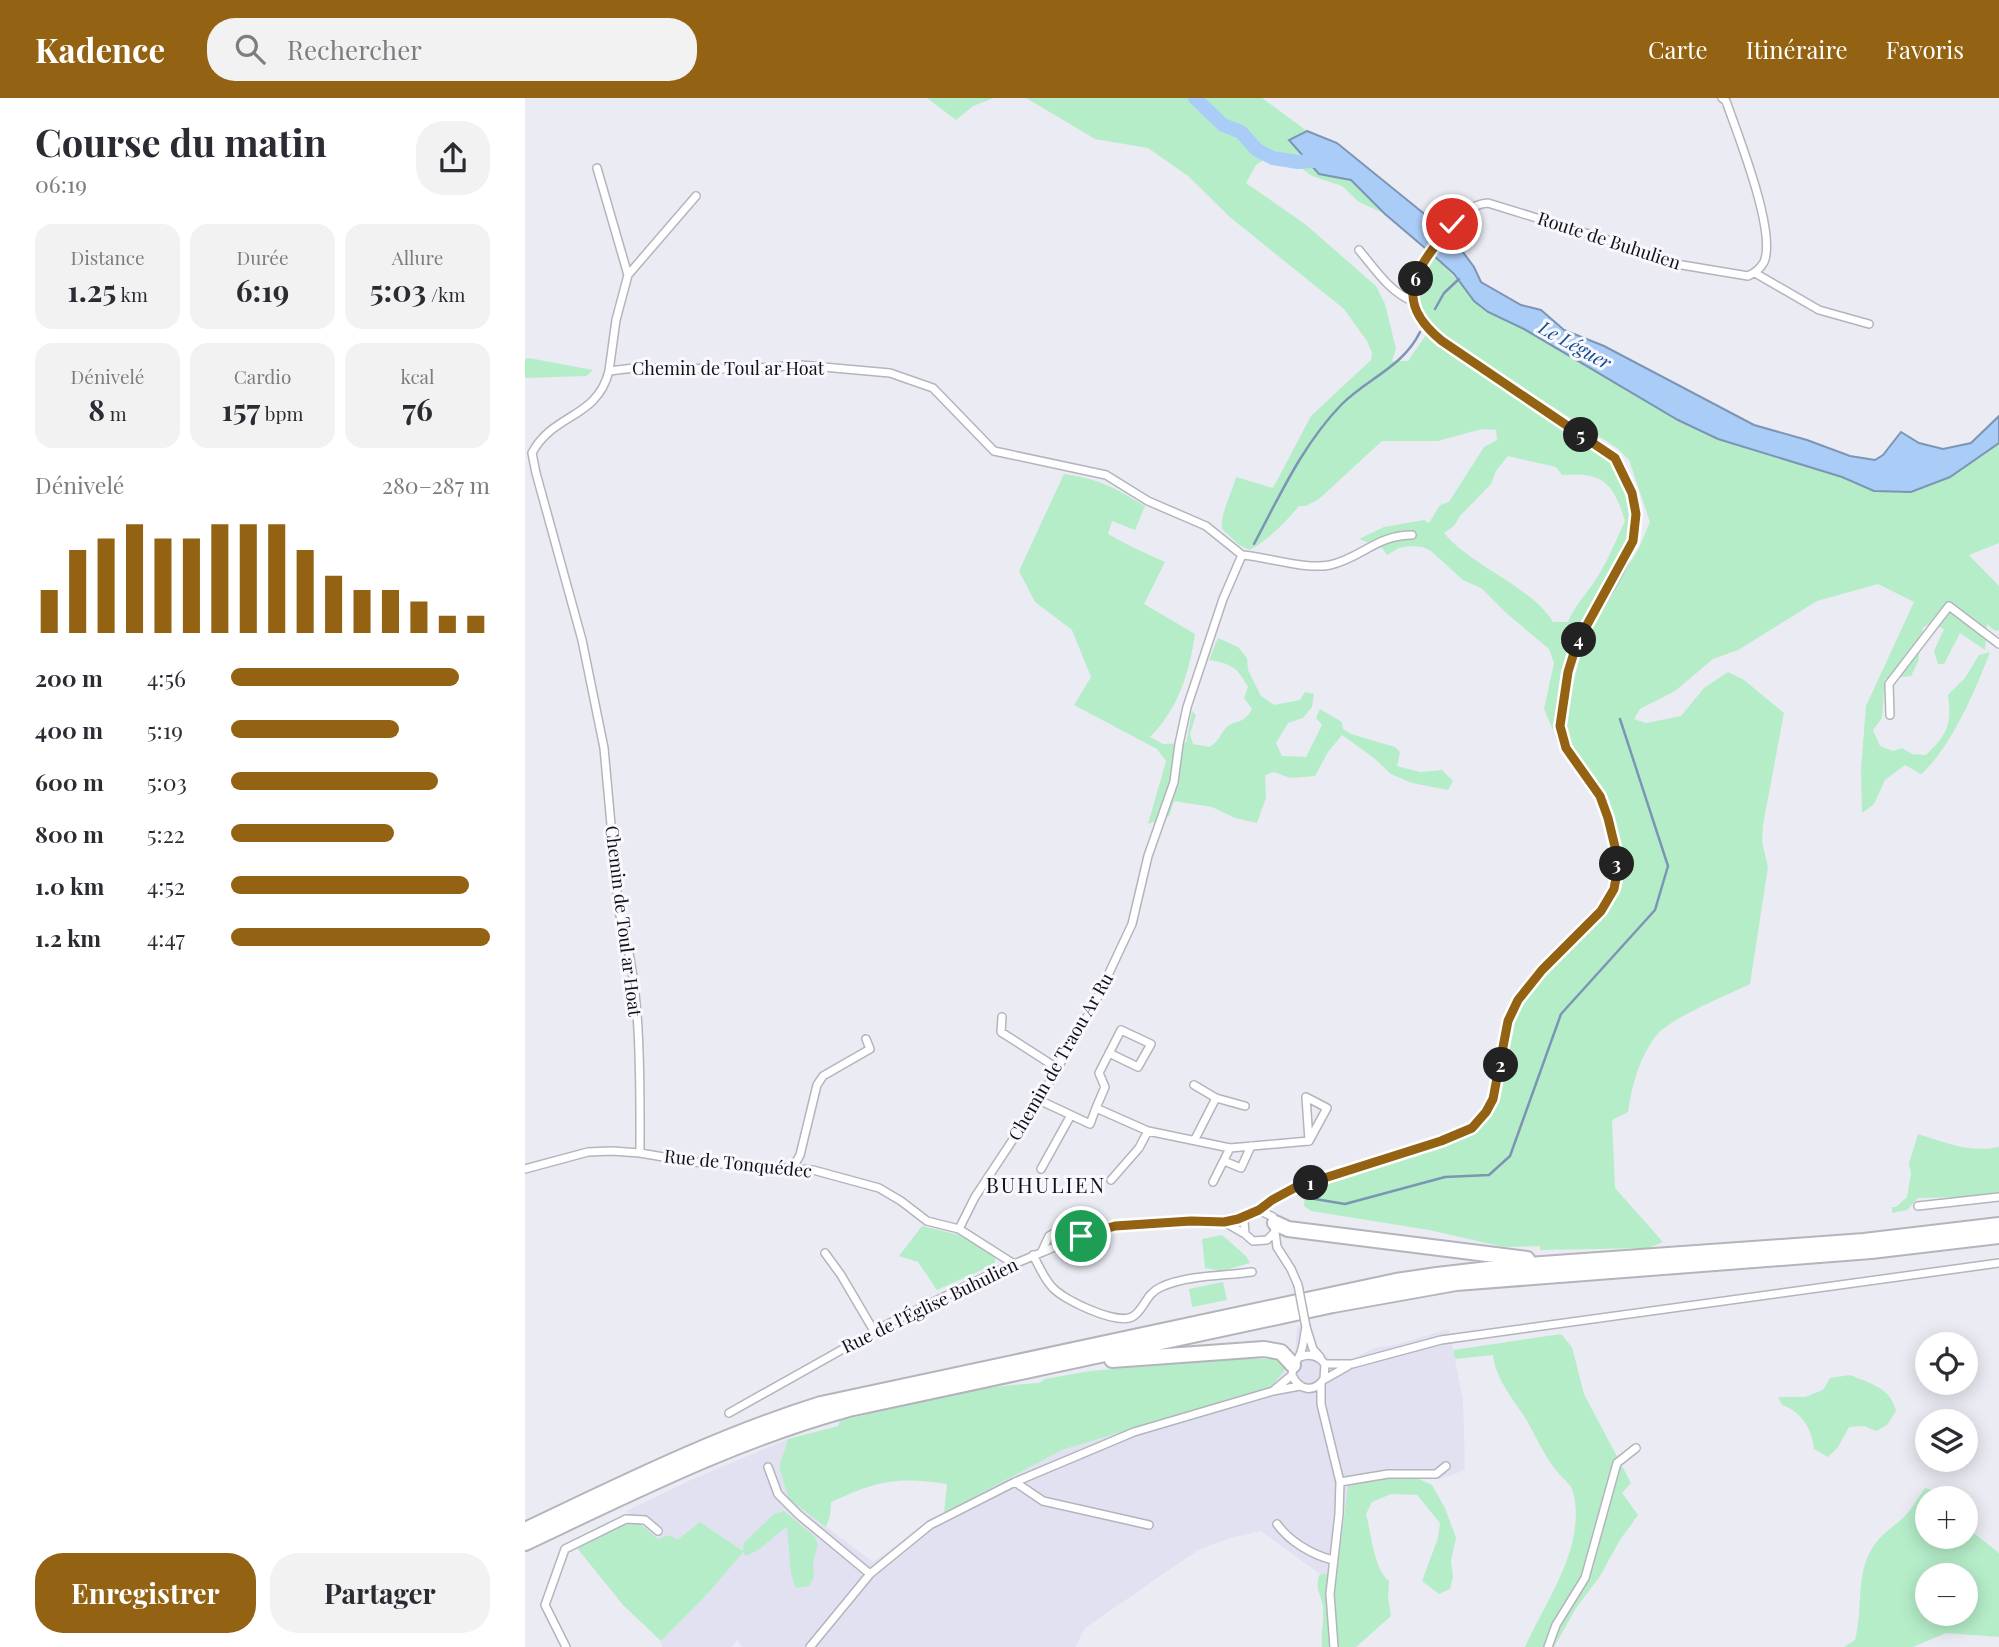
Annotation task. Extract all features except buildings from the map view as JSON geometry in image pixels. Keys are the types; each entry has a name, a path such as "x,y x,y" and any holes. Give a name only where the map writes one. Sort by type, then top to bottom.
{"highway":[{"path":"1274,1224 1288,1229 1553,1263"},
{"path":"525,1530 710,1444 773,1419 821,1404 1397,1281 1479,1269 1864,1241 1999,1225"},
{"path":"525,1543 705,1459 776,1430 849,1409 1345,1303 1456,1283 1871,1251 1999,1236"},
{"path":"1058,1364 1264,1349 1281,1352 1295,1366"}],"street":[{"path":"1726,99 1761,206 1766,245 1765,261 1755,273 1819,310 1869,324"},
{"path":"597,169 628,275"},
{"path":"609,371 616,320 628,275 696,196"},
{"name":"Route de Buhulien","path":"1412,301 1414,286 1426,258 1452,224 1473,206 1487,203 1608,240 1670,264 1748,276 1755,273"},
{"path":"1280,1254 1245,1234 1244,1225 1249,1213 1259,1210 1279,1195 1296,1187 1459,1135 1481,1119 1496,1091 1504,1035 1512,1011 1542,970 1601,911 1617,879 1616,851 1600,796 1571,758 1563,742 1560,726 1568,672 1577,643 1633,541 1636,514 1632,493 1615,458 1442,341 1422,323 1412,301 1401,296 1386,282 1359,250"},
{"name":"Chemin de Toul ar Hoat","path":"640,1153 640,1050 626,937 619,912 604,748 582,640 532,453 544,435 593,403 602,390 609,371 634,368 744,369 801,365 890,373 933,388 994,451 1106,475 1160,507 1206,526 1242,555"},
{"path":"1242,555 1323,566 1346,560 1385,538 1412,535"},
{"name":"Chemin de Traou Ar Ru","path":"959,1229 975,1197 1039,1100 1095,1003 1132,924 1147,856 1174,782 1188,707 1219,610 1242,555"},
{"path":"1890,715 1889,684 1949,606 1999,644"},
{"path":"1002,1017 1001,1032 1058,1068"},
{"path":"1039,1100 1090,1124 1105,1087 1099,1073 1109,1053 1121,1030 1150,1044 1138,1067 1109,1053"},
{"path":"786,1169 791,1168 800,1155 817,1086 823,1076 870,1049 866,1039"},
{"path":"1194,1085 1216,1098 1245,1106"},
{"path":"1306,1097 1327,1108 1309,1141 1308,1119 1306,1097"},
{"path":"1195,1139 1216,1098"},
{"path":"1097,1108 1148,1131 1230,1148 1309,1141"},
{"path":"1041,1169 1071,1115"},
{"path":"1111,1180 1139,1148 1148,1131"},
{"path":"1224,1161 1241,1168 1251,1146"},
{"path":"1213,1182 1230,1148"},
{"name":"Rue de Tonquédec","path":"525,1169 588,1152 640,1153 693,1162 813,1170 879,1188 927,1221 959,1229 1014,1264"},
{"path":"1279,1195 1273,1207 1280,1254 1291,1269 1305,1327 1323,1362 1321,1405 1340,1482 1330,1594 1333,1647"},
{"path":"1918,1206 1999,1197"},
{"path":"1258,1242 1267,1240 1274,1224 1269,1213 1259,1210"},
{"name":"Rue de l'Église Buhulien","path":"729,1413 874,1331 1042,1251 1115,1226 1191,1221 1224,1222 1249,1213"},
{"name":"Rue de l'Église Buhulien","path":"1224,1222 1245,1234"},
{"path":"1042,1251 1049,1236 1063,1228"},
{"path":"825,1253 874,1331"},
{"path":"1033,1255 1048,1282 1063,1296 1074,1303 1122,1318 1135,1315 1149,1294 1162,1286 1252,1272"},
{"path":"810,1647 870,1574 930,1525 1015,1482 1134,1432 1273,1391 1303,1388 1322,1382 1352,1364 1441,1340 1999,1263"},
{"path":"1305,1327 1295,1366 1303,1388 1321,1405"},
{"path":"1273,1391 1295,1366 1311,1355 1323,1362 1352,1364"},
{"path":"1548,1647 1556,1625 1585,1578 1617,1463 1636,1448"},
{"path":"1340,1482 1388,1474 1436,1475 1446,1466"},
{"path":"768,1467 778,1494 870,1574"},
{"path":"1015,1482 1043,1501 1149,1524"},
{"path":"566,1647 545,1605 565,1549 626,1519 645,1520 658,1531"},
{"path":"1277,1524 1283,1533 1319,1557 1333,1560"}],"shaded area":[{"path":"1311,1324 1317,1348 1330,1359 1339,1360 1351,1359 1375,1348 1449,1329 1463,1400 1465,1470 1440,1479 1389,1478 1343,1511 1337,1573 1320,1574 1261,1531 1230,1538 1198,1550 1085,1628 1075,1647 742,1647 737,1640 731,1647 662,1647 661,1641 711,1590 743,1551 700,1522 677,1540 658,1539 626,1511 788,1439 779,1467 789,1499 873,1562 933,1519 1062,1450 1271,1387 1295,1356 1297,1326"}],"green space":[{"path":"927,98 994,98 973,106 956,120"},
{"path":"1026,98 1262,98 1307,131 1289,141 1318,174 1351,180 1385,214 1359,202 1342,186 1312,176 1277,151 1256,165 1246,183 1305,224 1376,286 1385,304 1396,349 1392,361 1408,361 1426,335 1462,363 1614,464 1628,503 1631,527 1621,552 1581,623 1571,635 1560,640 1567,653 1553,730 1544,709 1554,663 1549,649 1481,588 1463,580 1431,551 1423,547 1409,546 1387,555 1382,548 1359,539 1384,527 1424,520 1429,523 1440,505 1449,502 1484,447 1497,440 1496,430 1482,429 1438,441 1382,441 1319,499 1306,506 1299,506 1264,541 1250,550 1239,545 1222,529 1224,510 1236,477 1273,488 1311,416 1371,360 1372,353 1367,341 1344,309 1231,218 1188,176 1148,148 1095,139","holes":["1508,456 1556,467 1562,475 1587,475 1604,482 1616,497 1625,521 1602,570 1568,622 1553,622 1532,598 1470,556 1444,533 1454,526 1460,516 1491,484 1496,471"]},
{"path":"1432,254 1488,312 1524,329 1679,420 1718,439 1842,477 1874,491 1911,492 1979,457 1999,443 1999,543 1969,555 1999,586 1999,630 1995,631 1987,624 1985,650 1960,633 1944,664 1938,664 1934,651 1944,629 1930,623 1923,628 1918,662 1911,676 1885,679 1882,718 1873,730 1880,746 1893,751 1902,748 1912,754 1926,755 1946,729 1949,714 1948,695 1965,678 1979,655 1990,652 1952,734 1921,774 1905,765 1885,780 1874,804 1862,813 1861,769 1866,706 1914,602 1878,584 1817,601 1738,650 1713,659 1675,691 1640,709 1634,719 1646,723 1681,716 1704,688 1728,672 1744,680 1784,713 1763,825 1762,842 1768,867 1750,984 1685,1015 1662,1030 1649,1045 1640,1063 1628,1112 1612,1120 1615,1188 1663,1242 1649,1248 1540,1250 1540,1246 1504,1247 1429,1230 1311,1211 1304,1206 1305,1189 1470,1136 1495,1108 1516,1016 1533,990 1570,947 1606,913 1623,883 1622,843 1601,790 1576,756 1567,738 1567,708 1585,636 1639,548 1650,522 1629,460 1617,448 1435,331 1421,311 1417,293 1421,275"},
{"path":"525,359 593,370 586,376 525,378"},
{"path":"1064,474 1107,485 1145,506 1135,530 1112,521 1108,534 1165,562 1144,604 1195,634 1181,690 1168,715 1150,737 1163,744 1186,743 1192,711 1196,715 1190,734 1193,744 1210,747 1228,726 1249,714 1252,709 1244,698 1248,687 1241,675 1229,665 1209,660 1218,638 1238,647 1247,658 1248,670 1261,696 1274,705 1300,700 1305,692 1314,694 1312,707 1303,718 1288,723 1276,743 1282,756 1306,757 1322,725 1316,718 1320,709 1342,722 1343,729 1351,734 1395,747 1400,752 1397,766 1420,772 1442,770 1453,781 1448,790 1412,783 1391,774 1342,735 1328,752 1315,776 1290,778 1274,772 1265,775 1266,798 1257,823 1235,818 1212,807 1174,801 1169,816 1148,824 1166,761 1157,749 1074,705 1091,677 1072,630 1035,602 1019,571"},
{"path":"1918,1134 1967,1148 1999,1147 1999,1192 1961,1197 1918,1198 1907,1210 1892,1213 1892,1207 1896,1207 1907,1197 1911,1174 1909,1163"},
{"path":"922,1226 959,1235 995,1255 995,1264 937,1290 918,1262 899,1256"},
{"path":"1222,1235 1246,1256 1250,1263 1222,1271 1205,1268 1202,1239"},
{"path":"1223,1282 1227,1300 1192,1307 1189,1289"},
{"path":"1561,1334 1572,1347 1584,1394 1631,1483 1622,1493 1638,1515 1600,1576 1576,1608 1554,1647 1525,1647 1570,1552 1576,1512 1573,1492 1549,1461 1505,1387 1493,1355 1455,1359 1453,1350"},
{"path":"1228,1359 1277,1359 1286,1368 1271,1387 1062,1450 944,1513 947,1484 915,1480 887,1482 861,1489 831,1502 826,1527 789,1499 779,1467 788,1439 838,1426 840,1421 914,1403 989,1388 1039,1383 1045,1379 1090,1371"},
{"path":"1850,1375 1884,1391 1896,1411 1887,1425 1876,1431 1864,1426 1849,1427 1838,1447 1828,1457 1814,1449 1805,1422 1782,1405 1778,1397 1805,1397 1823,1390 1830,1378"},
{"path":"1389,1478 1419,1479 1432,1485 1445,1508 1456,1538 1451,1561 1453,1577 1450,1589 1439,1594 1422,1581 1438,1538 1440,1523 1417,1495 1391,1494 1372,1502 1366,1514 1376,1560 1389,1581 1391,1616 1356,1647 1322,1647 1323,1607 1318,1579 1320,1574 1337,1573 1348,1485"},
{"path":"1915,1502 1915,1549 1978,1549 1978,1536 1999,1553 1999,1637 1946,1633 1913,1647 1844,1647 1855,1640 1862,1575 1869,1554 1881,1537 1906,1515"},
{"path":"784,1511 815,1537 818,1545 813,1561 814,1577 809,1586 796,1588 791,1574 787,1527 752,1553 746,1556 743,1552 711,1590 661,1641 623,1605 577,1548 625,1523 637,1521 658,1539 670,1535 677,1540 700,1522 743,1551 744,1543 774,1514"}],"water":[{"path":"1307,131 1337,143 1438,225 1454,240 1474,267 1481,282 1521,305 1541,310 1564,330 1604,346 1754,425 1850,456 1875,460 1883,455 1901,432 1919,443 1943,449 1971,443 1999,416 1999,443 1950,477 1911,492 1874,491 1842,477 1718,439 1678,420 1524,329 1488,312 1474,301 1454,274 1385,214 1351,180 1319,174 1289,140"}],"waterway":[{"name":"Le Léguer","path":"1195,98 1223,125 1241,132 1257,150 1273,158 1298,162 1325,160"},
{"path":"1435,309 1444,293 1459,279"},
{"path":"1254,544 1293,471 1328,419 1352,395 1395,363 1420,332"},
{"path":"1300,1192 1303,1197 1345,1204 1445,1177 1489,1175 1510,1156 1561,1014 1655,910 1668,866 1620,719"}],"district":[{"name":"BUHULIEN","path":"1046,1186"}],"route":[{"path":"1081,1236 1115,1226 1191,1221 1224,1222 1238,1219 1259,1210 1296,1187 1459,1135 1472,1128 1486,1112 1496,1091 1504,1035 1518,1000 1542,970 1601,911 1614,889 1618,867 1608,818 1600,796 1571,758 1560,733 1560,726 1568,672 1577,643 1633,541 1636,514 1632,493 1615,458 1442,341 1422,323 1412,301 1414,286 1426,258 1452,224"}]}
